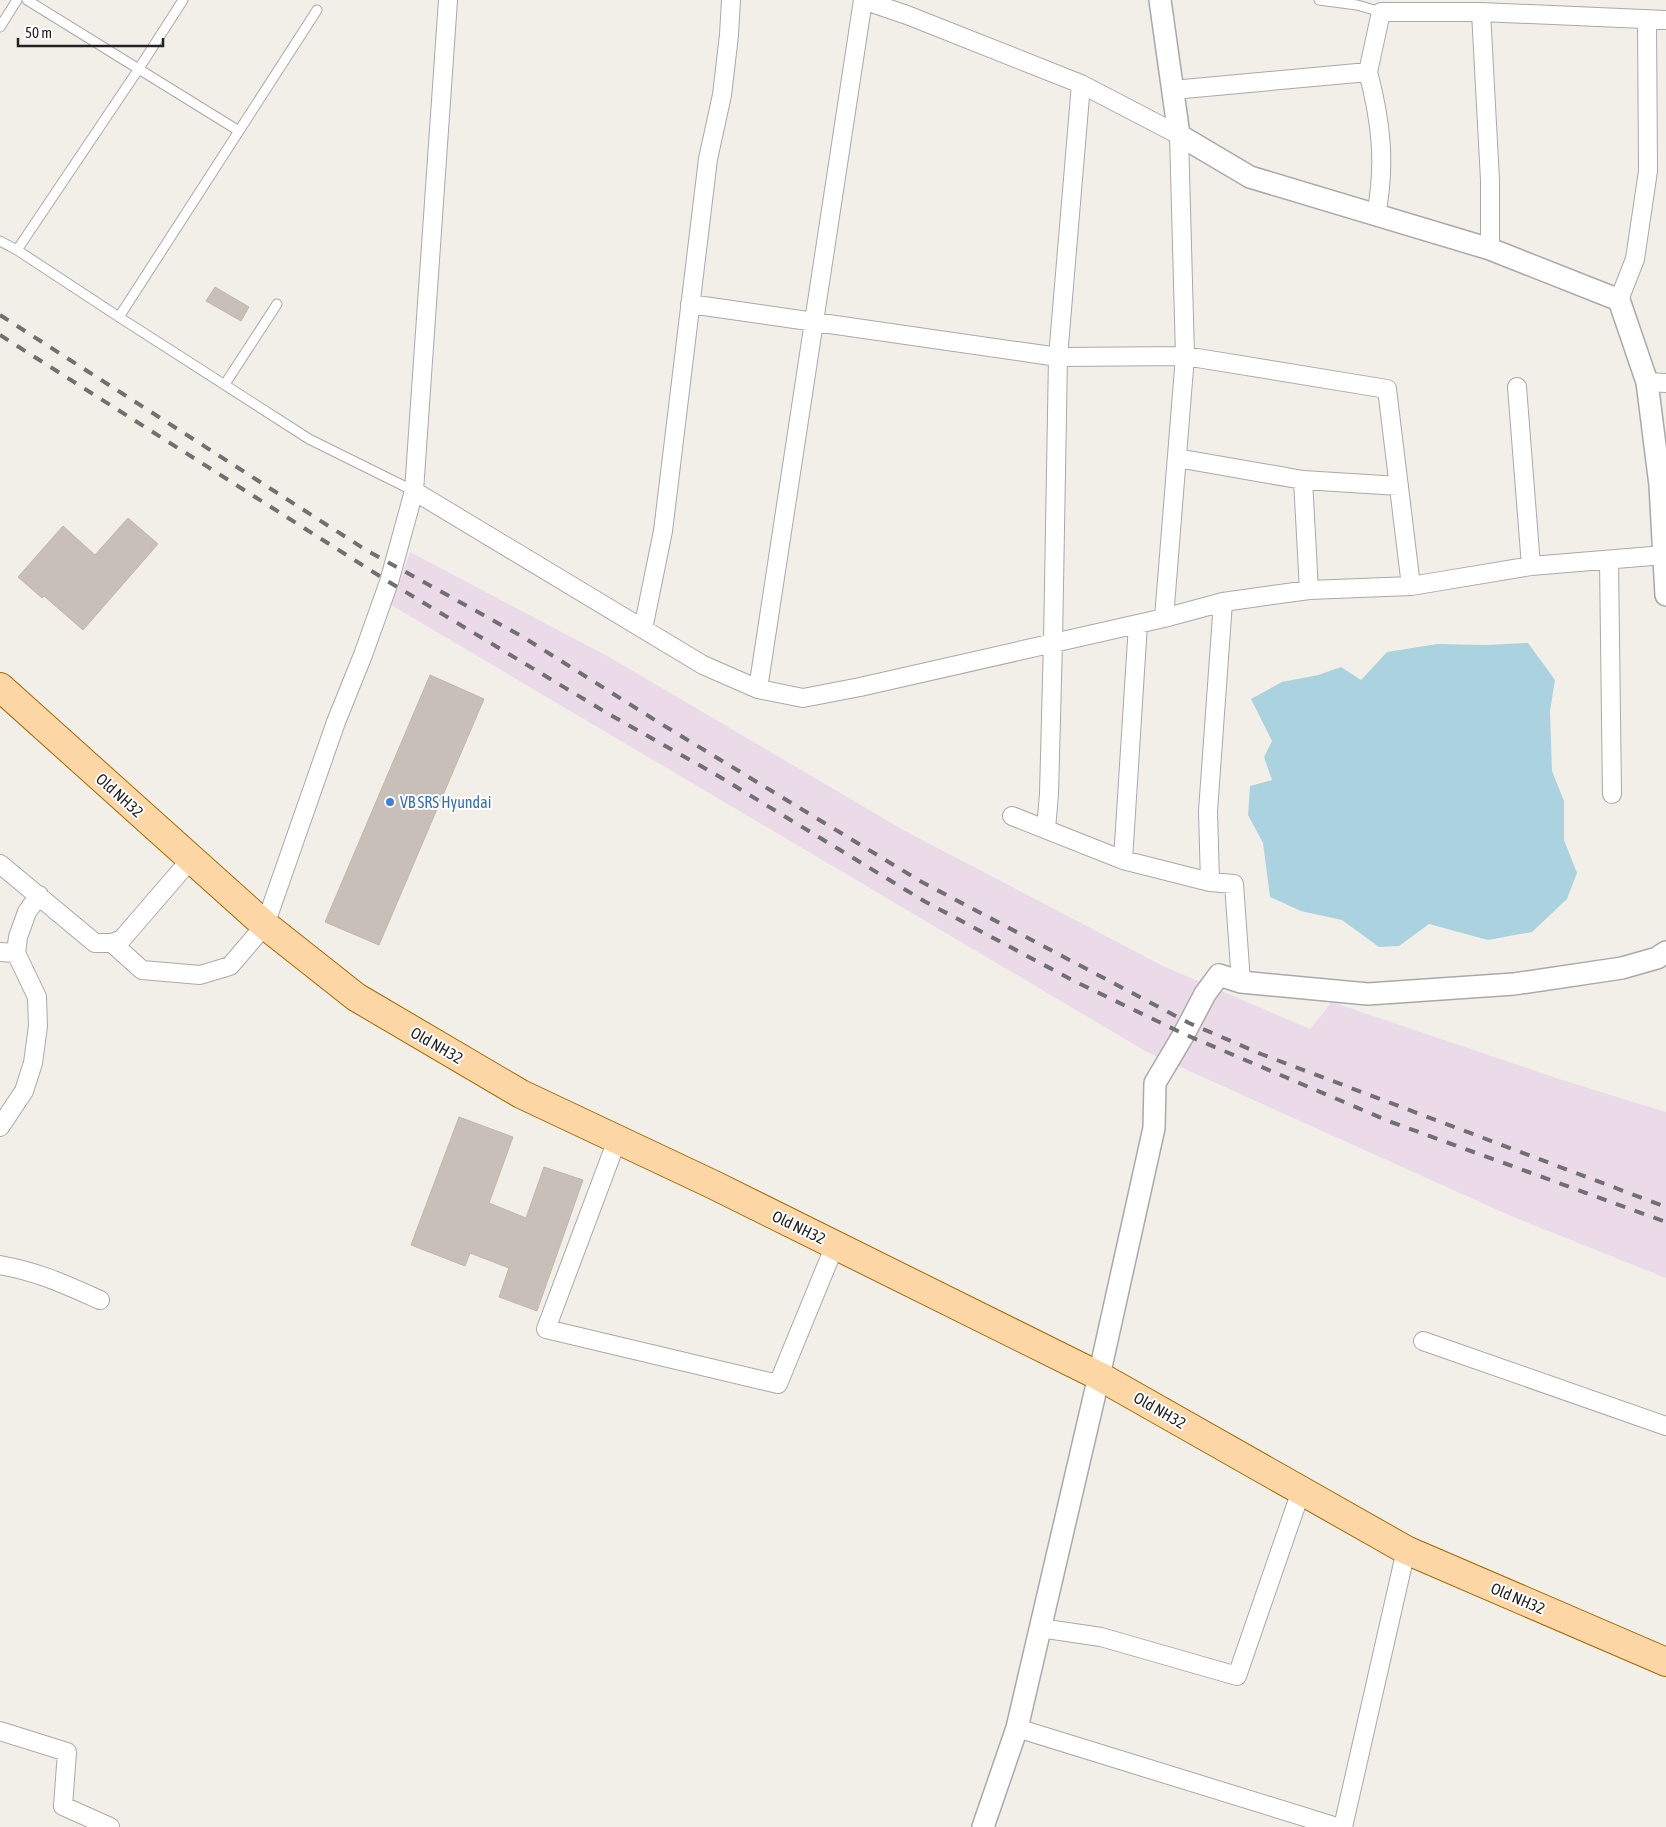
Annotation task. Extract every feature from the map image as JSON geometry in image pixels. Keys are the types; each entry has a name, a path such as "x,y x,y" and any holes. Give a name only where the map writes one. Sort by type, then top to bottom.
{"main road":[{"name":"Old NH32","path":"0,687 265,925 356,998 521,1094 835,1245 1099,1376 1406,1550 1666,1662"}],"street":[{"path":"112,943 142,970 200,975 230,966 265,925 336,722 363,655 389,582 414,491 448,0"},
{"path":"643,630 663,531 708,159 722,95 731,0"},
{"path":"758,689 863,0 908,7 1081,84 1179,135 1250,177 1490,249 1619,300 1657,382 1666,595"},
{"path":"1160,0 1179,135 1185,356 1164,618"},
{"path":"1376,215 1382,170 1376,102 1368,72 1381,12 1482,12 1666,20"},
{"path":"1482,12 1490,180 1490,249"},
{"path":"1619,300 1635,259 1648,171 1647,19"},
{"path":"1173,90 1368,72"},
{"path":"1046,829 1053,642 1058,357 1081,84"},
{"path":"690,304 1058,357 1185,356 1387,389 1411,586"},
{"path":"1517,387 1531,566"},
{"path":"1177,458 1303,480 1399,486"},
{"path":"1303,480 1309,590"},
{"path":"414,491 702,665 758,689 803,698 860,687 1138,624 1223,602 1309,590 1411,586 1531,566 1664,555"},
{"path":"1610,560 1612,794"},
{"path":"1210,882 1208,811 1223,602"},
{"path":"1123,860 1138,624"},
{"path":"1012,816 1123,860 1210,882 1234,884 1241,982"},
{"path":"0,864 96,943 112,943 122,939 190,859"},
{"path":"0,1127 24,1091 34,1062 38,1026 36,997 8,952 18,937 27,912 40,895"},
{"path":"983,1827 1017,1728 1099,1376 1154,1128 1155,1083 1205,994 1219,974 1241,982 1368,994 1494,986 1622,968 1657,958 1666,952"},
{"path":"617,1140 546,1329 778,1384 835,1245"},
{"path":"0,1265 45,1276 100,1300"},
{"path":"1423,1341 1666,1426"},
{"path":"1040,1628 1101,1636 1238,1676 1301,1490"},
{"path":"1342,1827 1406,1550"},
{"path":"1017,1728 1338,1827"},
{"path":"0,1732 67,1752 62,1806 110,1827"}],"lane":[{"path":"0,27 17,0"},
{"path":"27,0 239,131"},
{"path":"17,250 184,0"},
{"path":"1319,0 1356,5 1381,12"},
{"path":"119,317 317,10"},
{"path":"0,241 17,250 309,439 414,491"},
{"path":"225,384 277,304"}],"shaded area":[{"path":"410,552 609,657 905,831 1165,967 1310,1029 1332,1002 1562,1080 1666,1112 1666,1278 1511,1216 1147,1052 391,605"}],"water":[{"path":"1528,643 1555,680 1550,711 1552,771 1564,801 1564,840 1577,873 1567,899 1532,932 1488,940 1429,924 1399,946 1379,947 1342,920 1301,911 1270,897 1263,843 1248,815 1250,786 1272,780 1264,757 1272,741 1251,699 1282,682 1318,675 1341,667 1361,680 1387,652 1437,644 1486,645"}],"building":[{"path":"215,287 249,307 241,321 206,301"},
{"path":"128,518 158,544 83,630 44,596 42,598 18,577 63,526 95,555"},
{"path":"430,675 484,699 379,945 325,922"},
{"path":"459,1117 513,1137 489,1203 526,1218 544,1167 583,1180 537,1311 499,1297 509,1268 470,1253 465,1266 411,1245"}],"railway":[{"path":"0,315 366,550 523,637 658,722 920,881 1189,1023 1261,1054 1666,1207"},
{"path":"0,335 389,582 607,713 715,774 924,901 1074,981 1184,1034 1391,1122 1666,1222"}],"place":[{"name":"VB SRS Hyundai","path":"390,802"}]}
